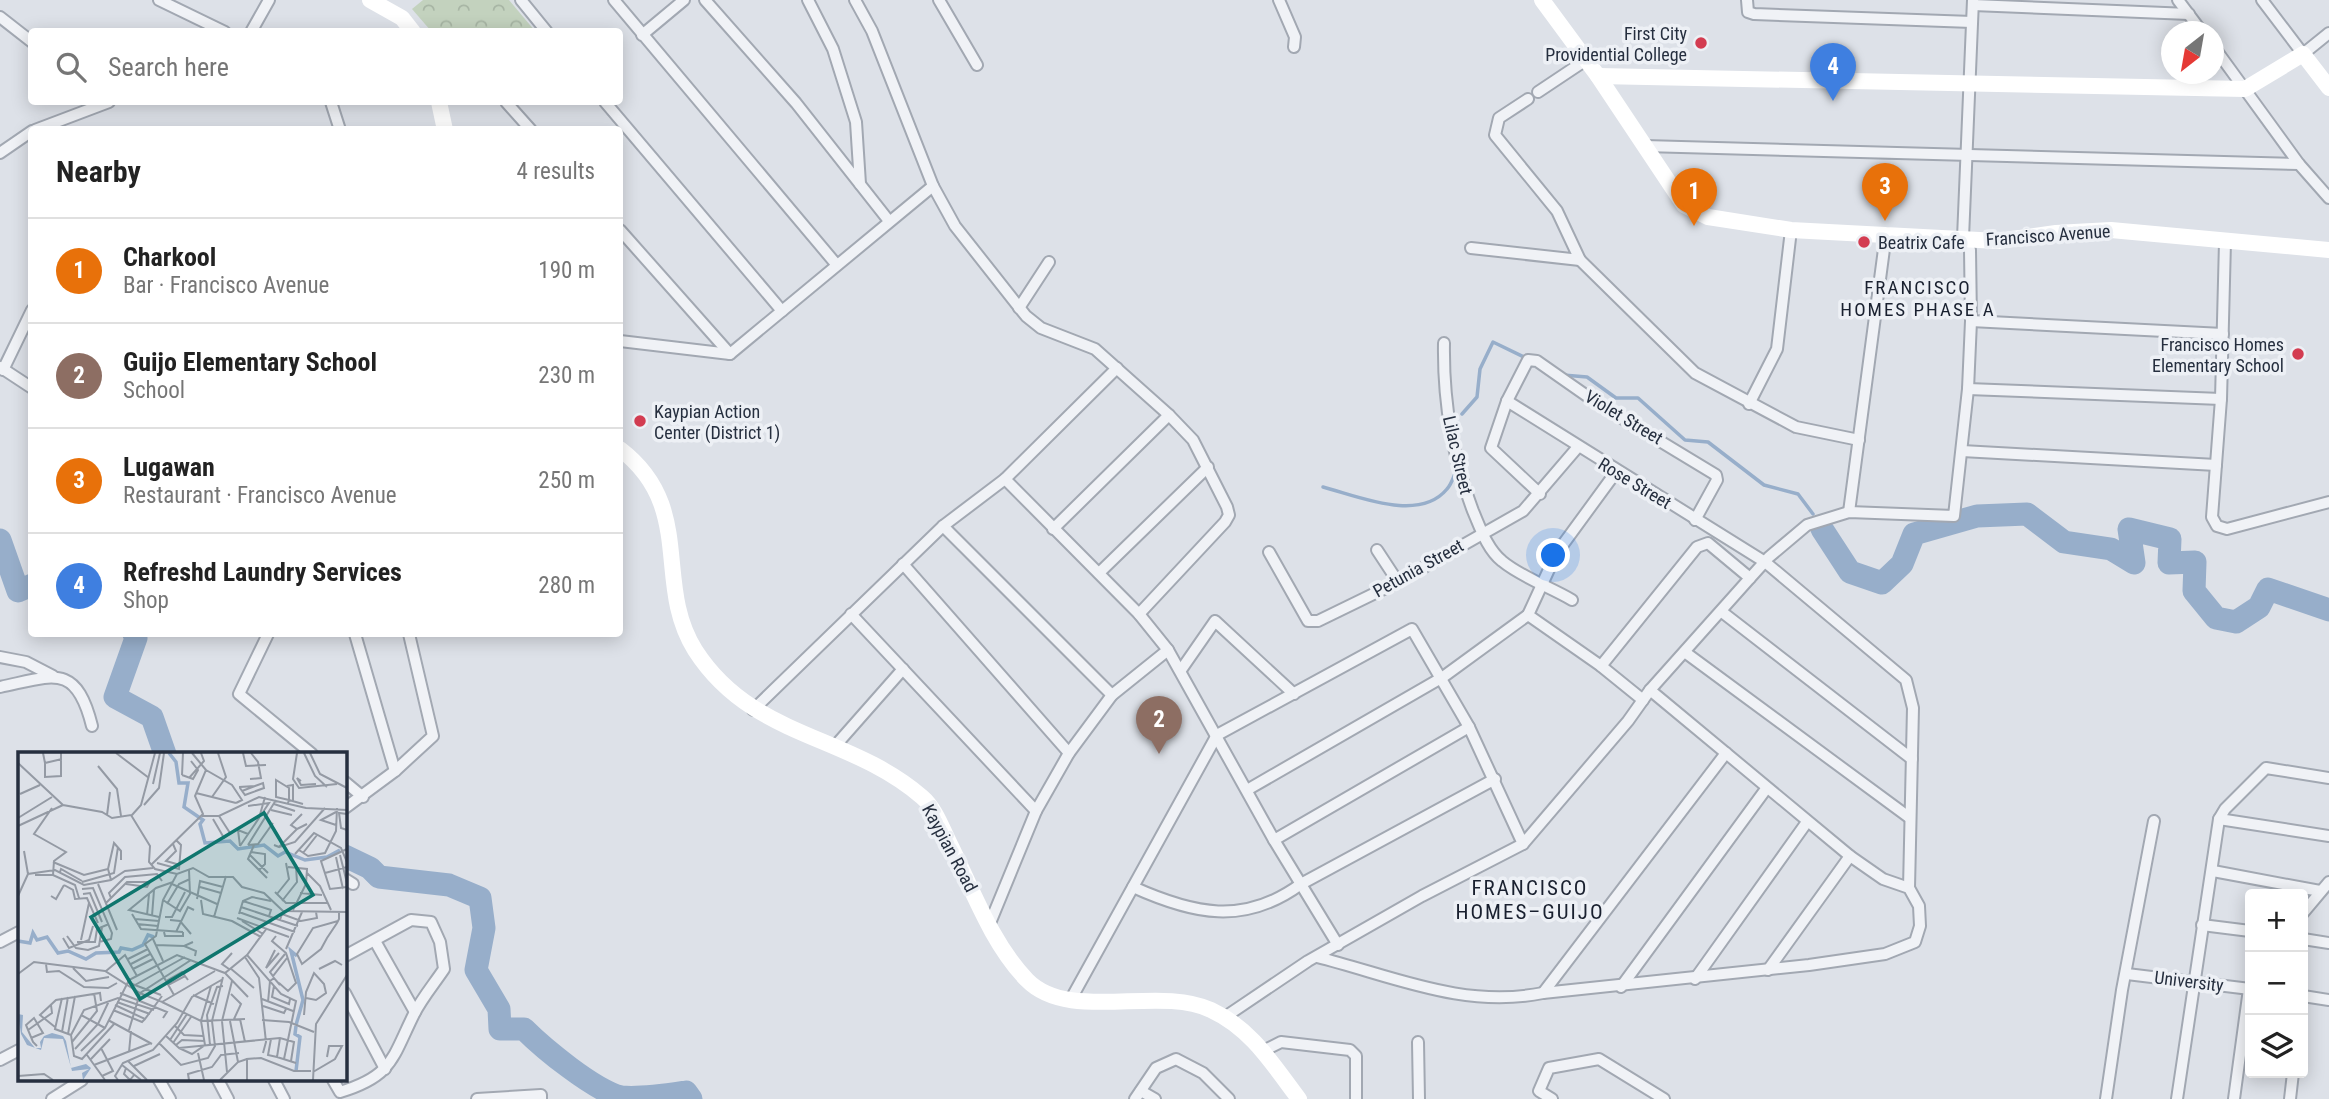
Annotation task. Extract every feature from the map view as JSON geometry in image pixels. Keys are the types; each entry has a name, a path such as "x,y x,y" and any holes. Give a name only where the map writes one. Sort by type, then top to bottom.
{"street":[{"path":"159,0 217,28"},
{"path":"253,28 269,0"},
{"path":"370,0 402,18 410,28"},
{"path":"614,0 836,264"},
{"path":"642,35 684,0"},
{"path":"705,0 796,103 889,221"},
{"path":"808,0 833,49 856,122 860,186"},
{"path":"855,0 872,31 933,186 956,226 1019,308 1041,328 1095,349 1118,368 1193,440 1208,467 1229,515 1139,614"},
{"path":"939,0 977,65"},
{"path":"1279,0 1295,37 1294,47"},
{"name":"Francisco Avenue","path":"1542,0 1598,76 1684,205 1708,217 1791,230 1998,241 2111,230 2329,250"},
{"path":"1747,0 1748,12 1754,14 1972,22"},
{"path":"2178,0 2194,21"},
{"path":"2262,0 2329,88"},
{"path":"527,2 544,28"},
{"path":"1225,1017 1317,957 1422,896 1522,844 1750,578 1807,525 1849,512 1954,516 1968,389 1971,321 1970,250 1963,238 1973,3 2189,13"},
{"path":"0,17 28,39"},
{"path":"1598,76 2245,89 2303,54 2329,33"},
{"path":"1586,60 1499,118 1495,135 1557,211 1580,260 1696,373 1796,428 1859,440"},
{"path":"2224,61 2300,164 2329,198"},
{"path":"44,126 101,105"},
{"path":"332,105 339,126"},
{"path":"440,105 444,126"},
{"path":"509,105 527,126"},
{"path":"609,105 782,311"},
{"path":"0,153 28,133"},
{"path":"1645,146 2300,164"},
{"path":"623,341 730,354 933,186"},
{"path":"1749,404 1777,349 1791,230"},
{"path":"623,233 730,354"},
{"path":"1849,512 1886,234"},
{"path":"2225,242 2221,399 2212,517 2217,526 2227,529 2329,502"},
{"path":"1471,248 1580,260"},
{"path":"1019,308 1049,262"},
{"path":"28,318 2,369 28,385"},
{"path":"1971,321 2223,334"},
{"name":"Lilac Street","path":"1444,343 1443,379 1451,439 1462,484 1481,532 1502,562 1572,600"},
{"name":"Violet Street","path":"1507,401 1525,362 1537,361 1597,403 1716,475 1717,480 1695,520"},
{"path":"753,710 943,526 1005,480 1118,368"},
{"path":"1968,389 2221,399"},
{"path":"1507,401 1491,448 1540,494"},
{"name":"Rose Street","path":"1507,401 1616,472 1765,562 1906,680 1913,708 1909,888 1919,906 1920,926 1915,942 1885,954 1768,971"},
{"path":"1053,528 1169,415"},
{"name":"Petunia Street","path":"1269,552 1311,623 1398,582 1523,510 1540,494 1577,447"},
{"name":"Kaypian Road","path":"623,451 631,457 661,497 671,536 681,624 696,651 733,693 753,710 779,725 836,745 895,778 925,799 990,923 1028,982 1046,994 1071,999 1174,1002 1208,1008 1225,1017 1256,1042 1299,1099"},
{"path":"1962,451 2217,465"},
{"path":"1099,573 1208,467"},
{"path":"1247,790 1443,677 1528,615 1542,582 1577,523 1616,472"},
{"path":"1005,480 1139,614 1168,650 1275,840 1338,945"},
{"path":"943,526 1111,695"},
{"path":"1601,666 1703,543 1708,543 1750,578"},
{"path":"1377,550 1398,582"},
{"path":"903,565 1069,753"},
{"path":"1722,611 1912,759"},
{"path":"851,614 1036,811"},
{"path":"1528,615 1647,695 1726,753 1766,789 1850,856 1883,879 1909,888"},
{"path":"1181,670 1215,621 1294,694"},
{"path":"1071,999 1217,735 1412,629 1443,677 1469,727 1495,779 1522,844"},
{"path":"267,637 239,694 310,752"},
{"path":"356,637 395,771"},
{"path":"346,807 395,771 433,736 410,637"},
{"path":"990,923 1036,811 1069,753 1111,695 1168,650"},
{"path":"1686,653 1910,818"},
{"path":"0,657 26,662 76,685 85,700 92,726"},
{"path":"836,745 903,669"},
{"path":"0,687 53,676"},
{"path":"1275,840 1469,727"},
{"path":"1543,993 1726,753"},
{"path":"2177,1099 2219,819 2225,808 2266,768 2329,778"},
{"path":"1133,887 1171,904 1199,911 1227,913 1259,907 1285,896 1301,884 1495,779"},
{"path":"346,783 363,797"},
{"path":"1621,986 1766,789"},
{"path":"2219,819 2329,836"},
{"path":"2106,1099 2154,821"},
{"path":"1695,979 1807,822"},
{"path":"1317,957 1429,990 1482,999 1513,999 1543,993 1768,971 1850,856"},
{"path":"2213,871 2320,891"},
{"path":"2308,907 2329,882"},
{"path":"334,1082 340,1093 363,1086 396,1058 415,1012 444,969 440,942 431,922 411,920 346,956"},
{"path":"2202,925 2245,930"},
{"path":"0,942 18,933"},
{"path":"2308,940 2329,943"},
{"path":"375,941 415,1012"},
{"name":"University","path":"2127,974 2245,988"},
{"path":"346,995 385,1069"},
{"path":"2308,997 2329,1000"},
{"path":"2234,1099 2245,1015"},
{"path":"1262,1051 1281,1042 1350,1050 1356,1056 1356,1099"},
{"path":"1418,1042 1419,1099"},
{"path":"0,1060 18,1051"},
{"path":"1155,1099 1138,1095 1156,1068 1176,1059 1203,1073 1229,1099"},
{"path":"1552,1099 1539,1091 1549,1068 1599,1059 1664,1099"},
{"path":"2290,1099 2292,1078"},
{"path":"52,1099 79,1082"},
{"path":"160,1082 168,1098"},
{"path":"219,1082 228,1099"},
{"path":"275,1082 284,1099"},
{"path":"477,1099 541,1095 541,1099"}],"green space":[{"path":"423,0 509,0 532,28 428,28 412,9"}],"waterway":[{"path":"1462,414 1477,397 1480,369 1493,342 1528,359"},
{"path":"1563,375 1587,377 1616,398 1638,398 1685,440 1708,442 1764,485 1798,494 1813,514"},
{"path":"1323,487 1370,501 1405,506 1421,504 1435,499 1447,489 1457,469"},
{"path":"1822,529 1850,572 1882,583 1902,564 1914,534 1977,516 2027,514 2064,542 2111,549 2134,563 2129,529 2170,539 2169,563 2195,562 2194,591 2216,618 2236,622 2259,607 2268,589 2329,610"},
{"path":"0,540 18,591 28,587"},
{"path":"136,637 115,697 152,717 164,752"},
{"path":"346,856 370,868 379,877 449,885 480,898 484,928 476,970 499,1009 500,1029 524,1029 584,1078 610,1093 621,1097 645,1097 686,1092 691,1099"}],"place":[{"name":"First City Providential College","path":"1701,43"},
{"name":"Refreshd Laundry Services","path":"1833,101"},
{"name":"Lugawan","path":"1885,221"},
{"name":"Charkool","path":"1694,226"},
{"name":"Beatrix Cafe","path":"1864,242"},
{"name":"Francisco Homes Elementary School","path":"2298,354"},
{"name":"Kaypian Action Center (District 1)","path":"640,421"},
{"name":"Guijo Elementary School","path":"1159,754"}],"district":[{"name":"FRANCISCO HOMES PHASE A","path":"1918,298"},
{"name":"FRANCISCO HOMES–GUIJO","path":"1530,900"}]}
